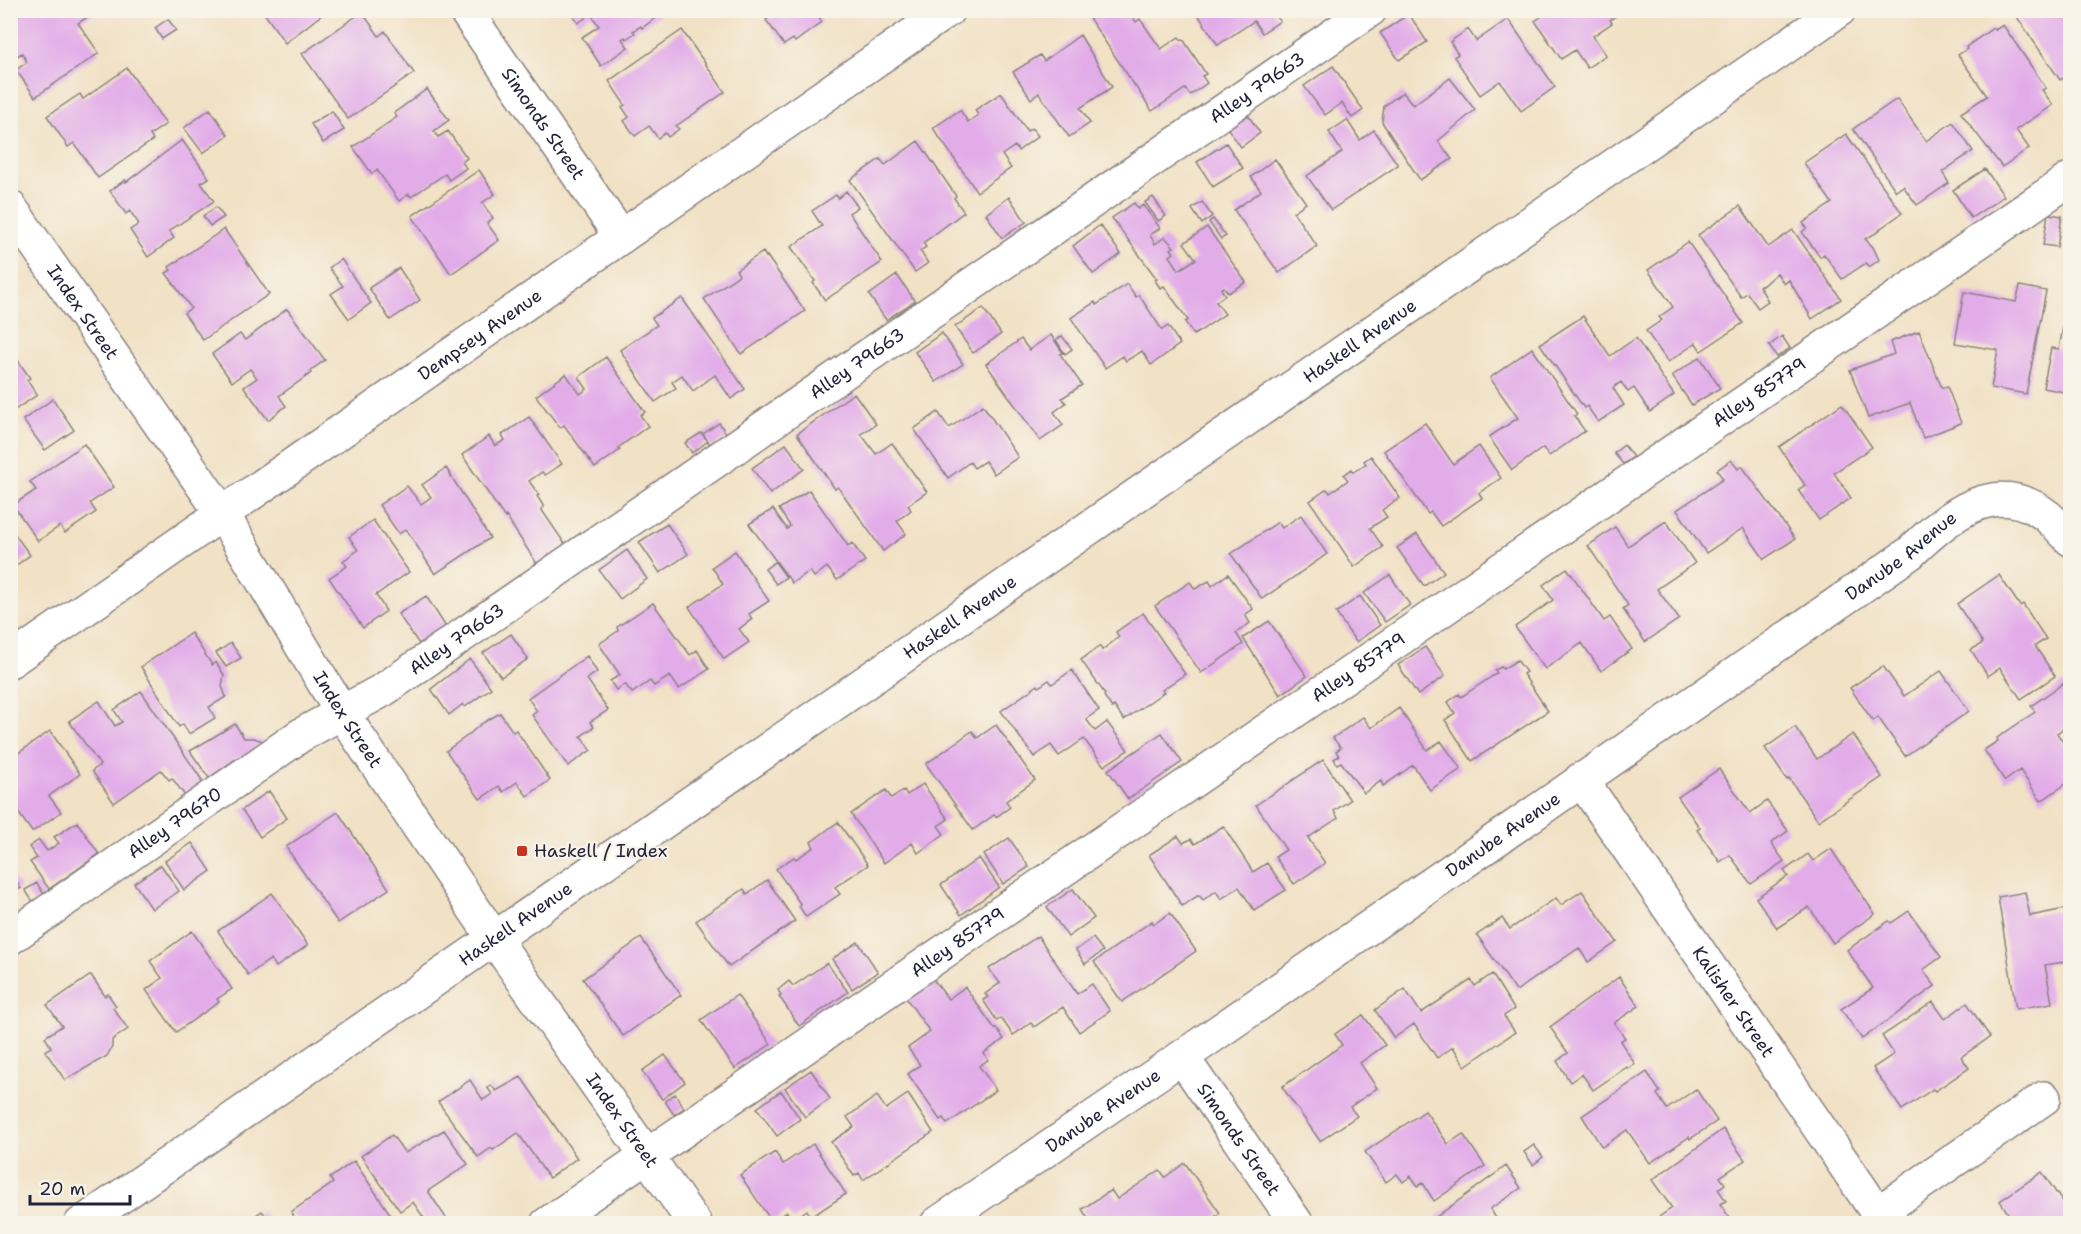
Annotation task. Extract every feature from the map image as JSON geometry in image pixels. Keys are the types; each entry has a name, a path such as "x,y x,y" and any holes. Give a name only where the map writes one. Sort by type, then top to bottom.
{"street":[{"name":"Simonds Street","path":"465,10 621,237"},
{"name":"Dempsey Avenue","path":"10,661 948,10"},
{"name":"Alley 79663","path":"342,713 403,677 1370,10"},
{"name":"Haskell Avenue","path":"81,1224 1839,10"},
{"name":"Alley 85779","path":"547,1224 2070,179"},
{"name":"Index Street","path":"10,207 223,515 342,713 495,940 695,1224"},
{"name":"Danube Avenue","path":"937,1224 1910,553 1949,518 1996,498 2023,503 2046,515 2070,539"},
{"name":"Alley 79670","path":"10,938 301,735 342,713"},
{"name":"Kalisher Street","path":"1581,779 1881,1218"},
{"name":"Simonds Street","path":"1182,1056 1297,1224"},
{"path":"1881,1218 2044,1098"}],"building":[{"path":"26,10 96,12 78,23 99,53 35,97 16,70 27,62 22,53 17,56 10,47 10,21"},
{"path":"262,10 328,10 285,43"},
{"path":"569,10 666,10 642,28 641,26 633,31 635,33 626,39 625,37 622,39 628,47 601,66 582,37 599,26 591,14 578,23"},
{"path":"772,10 814,10 822,22 795,42 793,39 784,45 766,20 775,14"},
{"path":"1100,10 1128,10 1136,22 1140,19 1161,49 1179,37 1183,39 1206,74 1202,76 1207,83 1190,95 1185,89 1152,111 1089,18"},
{"path":"1195,10 1272,10 1280,21 1262,33 1254,21 1218,45"},
{"path":"1543,10 1624,10 1610,20 1612,23 1593,36 1606,55 1587,68 1575,50 1561,59 1535,21 1545,14"},
{"path":"2027,10 2070,10 2070,90 2063,78 2060,80 2017,17"},
{"path":"362,12 379,36 385,31 414,73 348,119 302,54"},
{"path":"1409,14 1427,42 1399,60 1380,33"},
{"path":"168,19 176,30 162,39 155,28"},
{"path":"1508,19 1555,87 1521,111 1500,81 1480,95 1454,57 1458,54 1450,42 1468,29 1476,41"},
{"path":"2003,25 2046,88 2042,90 2053,105 2016,130 2029,148 2002,167 1961,113 1987,96 1958,55 1993,28 1995,30"},
{"path":"682,30 725,92 676,126 679,129 668,137 665,133 658,138 649,126 635,136 624,121 629,117 622,107 625,105 609,81"},
{"path":"1080,35 1112,87 1080,108 1090,123 1069,137 1039,93 1031,99 1013,72 1040,55 1044,61"},
{"path":"1333,66 1363,110 1352,118 1342,103 1325,115 1304,86"},
{"path":"127,68 166,124 150,135 153,140 98,178 74,143 68,147 47,116 80,94 83,99"},
{"path":"1450,78 1475,110 1438,141 1452,159 1420,180 1382,122 1384,106 1403,92 1413,105"},
{"path":"427,89 449,120 434,131 438,137 448,131 467,158 462,162 466,168 449,180 445,174 411,197 409,194 399,201 377,170 372,174 353,147 397,117 394,113"},
{"path":"1001,93 1027,131 1032,128 1038,136 1018,151 1015,146 1002,155 1011,168 977,192 933,128 960,110 968,122 978,115 975,110"},
{"path":"1897,99 1926,141 1953,122 1973,151 1942,172 1949,183 1917,205 1903,186 1896,191 1853,129"},
{"path":"210,109 228,135 203,153 184,128"},
{"path":"332,111 344,130 323,143 311,124"},
{"path":"1248,115 1260,133 1241,147 1228,129"},
{"path":"1347,120 1360,140 1374,130 1398,165 1331,210 1307,176 1342,152 1329,132"},
{"path":"1846,134 1902,213 1865,239 1873,247 1879,260 1869,267 1866,263 1842,279 1824,254 1820,257 1802,232 1807,228 1803,223 1832,203 1804,163"},
{"path":"182,140 209,178 201,183 214,201 169,231 174,238 148,257 130,230 139,224 130,211 126,214 110,191 125,180 126,182"},
{"path":"918,141 956,196 954,198 964,212 923,243 926,247 920,251 928,263 915,272 850,180 880,159 885,165"},
{"path":"1226,143 1243,168 1213,187 1197,162"},
{"path":"1275,159 1306,203 1293,212 1317,246 1279,273 1234,210 1261,191 1251,177"},
{"path":"1985,169 2004,196 1971,218 1953,190"},
{"path":"479,170 495,194 482,203 493,218 487,223 499,240 451,274 412,216"},
{"path":"846,191 858,207 849,213 882,262 825,300 813,283 815,281 791,247 822,226 812,211 836,195 838,198"},
{"path":"1009,197 1026,222 1002,238 986,214"},
{"path":"1153,197 1166,216 1158,221 1145,202"},
{"path":"1202,202 1212,216 1202,224 1192,209"},
{"path":"1134,203 1138,209 1143,205 1160,228 1150,235 1155,244 1165,237 1174,247 1171,249 1174,253 1170,256 1179,270 1196,259 1184,243 1207,227 1246,282 1228,293 1224,287 1221,289 1225,295 1216,302 1225,314 1194,335 1185,322 1188,320 1164,286 1160,288 1155,280 1157,279 1112,218"},
{"path":"1740,206 1768,247 1793,230 1841,299 1812,319 1789,280 1784,284 1777,273 1759,286 1768,301 1758,308 1747,293 1741,297 1698,235"},
{"path":"216,207 224,217 210,226 203,216"},
{"path":"2048,214 2062,216 2057,247 2043,245"},
{"path":"1213,219 1226,236 1221,239 1209,222"},
{"path":"1100,225 1121,254 1093,274 1073,246"},
{"path":"224,229 269,294 203,340 184,313 191,308 166,273 171,270 169,267"},
{"path":"1688,242 1743,323 1701,351 1696,343 1668,362 1646,331 1662,320 1659,317 1673,307 1648,270"},
{"path":"763,252 805,311 741,354 704,299 739,275 736,270"},
{"path":"341,259 371,303 349,319 331,294 343,286 329,268"},
{"path":"399,268 420,300 390,320 369,288"},
{"path":"897,275 915,301 886,320 869,295"},
{"path":"1127,284 1136,297 1139,295 1162,330 1168,326 1180,344 1151,365 1142,351 1126,361 1123,356 1105,368 1071,318 1095,302 1096,305"},
{"path":"2020,286 2046,291 2026,394 1991,388 1998,350 1955,343 1964,292 2016,302"},
{"path":"682,298 745,389 731,399 715,375 693,391 682,375 672,382 676,388 655,402 620,350 657,325 652,318"},
{"path":"2067,305 2070,306 2070,393 2043,388 2051,348 2059,349"},
{"path":"983,308 1001,334 973,353 955,327"},
{"path":"287,309 325,360 279,396 286,406 268,420 244,387 257,378 250,369 232,382 212,354 240,334 245,340"},
{"path":"1583,316 1610,356 1636,338 1674,395 1650,412 1634,388 1628,392 1621,382 1613,388 1624,405 1598,422 1587,406 1584,408 1540,344"},
{"path":"1919,331 1942,388 1947,386 1961,423 1923,438 1910,403 1868,418 1850,370 1894,354 1890,342"},
{"path":"942,333 963,364 936,382 915,352"},
{"path":"1051,335 1063,353 1060,354 1082,385 1062,398 1066,403 1054,412 1063,425 1040,441 986,364 1021,339 1029,350"},
{"path":"1062,336 1072,349 1065,354 1056,340"},
{"path":"1782,336 1790,348 1777,357 1769,346"},
{"path":"1532,348 1577,414 1574,416 1585,431 1549,456 1543,448 1512,470 1489,437 1518,418 1490,378"},
{"path":"10,349 30,378 27,380 37,395 10,413"},
{"path":"606,357 645,412 640,415 648,426 595,468 564,425 560,428 536,396 566,374 580,394 587,389 579,377"},
{"path":"1700,357 1720,388 1692,405 1672,376"},
{"path":"854,393 876,424 861,434 876,454 892,443 927,492 908,505 911,510 897,521 906,534 883,551 838,487 835,489 797,434"},
{"path":"53,399 74,430 45,450 23,420"},
{"path":"1842,404 1872,447 1834,473 1851,498 1819,520 1798,490 1805,485 1779,447"},
{"path":"983,405 1018,457 994,474 985,461 974,468 970,462 948,478 914,429 938,412 949,428"},
{"path":"529,417 562,464 545,475 542,472 529,481 539,495 537,496 544,507 541,509 565,544 537,564 462,455 489,436 495,446 505,440 502,435"},
{"path":"719,423 728,436 712,447 703,434"},
{"path":"1425,423 1453,464 1479,446 1501,478 1479,493 1482,498 1441,526 1431,512 1428,514 1384,451"},
{"path":"701,433 708,441 692,453 685,443"},
{"path":"84,444 114,487 90,503 96,512 65,533 60,526 38,541 13,505 36,490 30,482"},
{"path":"786,444 804,469 770,494 752,468"},
{"path":"1624,445 1633,457 1623,464 1614,453"},
{"path":"1371,456 1400,498 1382,510 1387,517 1370,528 1383,547 1354,567 1310,501 1327,489 1330,493 1348,480 1344,475 1366,464 1364,461"},
{"path":"1731,460 1738,469 1742,466 1795,539 1764,559 1743,528 1706,553 1677,510 1723,479 1717,470"},
{"path":"446,468 490,538 435,574 406,529 399,534 379,505 407,486 421,504 431,497 422,485"},
{"path":"809,490 848,546 852,543 865,561 837,580 827,567 814,577 810,571 792,583 749,524 773,509 787,529 790,526 779,509"},
{"path":"1301,515 1327,554 1262,599 1231,554 1278,522 1282,528"},
{"path":"373,520 409,572 376,595 386,611 363,628 329,578 347,566 343,561 358,550 349,537"},
{"path":"1666,521 1695,563 1657,589 1679,619 1645,642 1623,609 1628,605 1588,546 1615,527 1628,546"},
{"path":"667,524 688,554 660,573 639,542"},
{"path":"10,528 30,555 10,570"},
{"path":"1417,534 1444,572 1424,586 1397,548"},
{"path":"627,550 647,579 620,599 599,570"},
{"path":"735,551 769,601 749,614 752,619 739,629 749,642 724,659 689,607 723,584 712,567"},
{"path":"775,562 786,577 776,584 765,569"},
{"path":"1567,568 1604,621 1610,617 1632,649 1601,671 1582,643 1545,669 1515,627 1553,600 1543,585"},
{"path":"1228,574 1253,609 1245,615 1250,623 1236,633 1243,644 1201,673 1155,606 1190,582 1195,589 1209,581 1212,586"},
{"path":"1390,575 1410,605 1385,622 1364,593"},
{"path":"1999,575 2020,606 2023,604 2046,639 2035,646 2055,676 2021,699 2000,668 1988,676 1971,650 1983,643 1957,604"},
{"path":"426,596 446,627 419,644 398,614"},
{"path":"1360,596 1380,625 1356,642 1336,613"},
{"path":"653,603 690,655 697,650 709,669 679,689 670,676 654,686 650,681 632,693 625,684 616,690 610,681 620,675 599,644 618,631 617,627"},
{"path":"1143,613 1185,674 1124,720 1114,706 1112,708 1081,660 1100,646 1102,650 1119,637 1116,632"},
{"path":"1269,621 1307,676 1280,695 1243,638"},
{"path":"191,633 212,665 216,662 224,675 222,686 226,697 209,707 215,718 189,734 183,724 179,727 141,667"},
{"path":"511,634 528,659 501,677 483,653"},
{"path":"231,643 241,658 226,667 216,653"},
{"path":"1425,647 1445,676 1418,695 1398,665"},
{"path":"587,656 597,672 587,679 608,710 590,722 594,727 581,736 591,750 568,766 532,715 537,711 528,698"},
{"path":"470,659 491,688 465,707 463,704 449,715 431,689"},
{"path":"1517,660 1526,672 1523,674 1548,711 1472,761 1445,720 1455,713 1448,702 1459,694 1461,697 1497,673 1495,670 1501,667 1503,669"},
{"path":"1883,666 1904,696 1941,671 1969,711 1905,756 1878,717 1873,721 1850,688"},
{"path":"1072,670 1099,710 1086,719 1095,731 1107,722 1128,750 1104,766 1084,739 1059,756 1051,745 1034,757 1001,711 1038,685 1039,687 1049,680 1052,684"},
{"path":"2064,683 2070,692 2070,724 2057,733 2070,753 2070,781 2041,801 2020,770 2005,781 1984,750 1998,741 1997,738 2035,712 2031,706"},
{"path":"141,691 206,788 188,800 172,778 169,780 161,770 114,803 92,771 100,765 69,721 99,701 115,726 122,722 114,710"},
{"path":"1399,708 1427,750 1441,741 1461,769 1430,790 1413,765 1383,786 1381,781 1364,793 1341,762 1337,764 1334,759 1339,756 1336,751 1341,748 1333,738 1363,717 1371,728"},
{"path":"500,713 513,732 516,730 550,780 527,796 517,782 503,792 499,786 480,799 446,751 481,724"},
{"path":"235,724 244,738 254,738 268,743 249,757 237,758 209,778 190,751"},
{"path":"996,725 1035,780 1006,801 1010,807 973,830 926,764 972,731 977,738"},
{"path":"1795,727 1817,759 1853,734 1882,777 1818,821 1765,748"},
{"path":"50,731 80,774 49,796 61,812 32,832 10,801 10,759"},
{"path":"1162,733 1182,762 1128,799 1108,770"},
{"path":"1323,760 1350,800 1334,811 1338,818 1308,838 1325,863 1294,884 1275,857 1286,850 1256,805"},
{"path":"1719,769 1750,813 1767,801 1788,831 1771,843 1784,861 1751,884 1730,855 1720,862 1697,830 1700,828 1678,797"},
{"path":"923,784 948,819 938,826 944,834 918,853 912,843 884,863 851,814 886,790 891,798 904,790 907,795"},
{"path":"269,791 287,818 260,837 242,810"},
{"path":"338,812 389,889 338,923 286,847"},
{"path":"77,822 99,854 49,889 30,862 37,858 29,847 39,840 47,851 59,843 54,837"},
{"path":"838,822 868,865 835,887 840,894 806,917 799,906 801,905 776,869 814,847 811,842"},
{"path":"1223,826 1253,872 1267,863 1286,890 1254,910 1239,887 1221,899 1216,891 1203,900 1199,895 1182,906 1149,855 1178,836 1183,843 1191,839 1195,844"},
{"path":"1009,838 1029,867 1003,884 984,855"},
{"path":"192,843 211,871 184,890 165,861"},
{"path":"1831,849 1875,914 1833,943 1809,907 1777,928 1756,898 1788,876 1784,871 1808,854 1813,861"},
{"path":"979,858 999,887 961,915 941,885"},
{"path":"161,865 179,891 152,909 134,883"},
{"path":"10,874 21,888 10,895"},
{"path":"767,880 795,921 729,967 696,921 744,889 747,894"},
{"path":"37,883 45,896 34,903 25,890"},
{"path":"1073,889 1094,918 1068,937 1047,907"},
{"path":"1582,891 1617,942 1588,962 1579,948 1516,991 1477,935 1502,918 1510,929 1556,898 1561,905"},
{"path":"2025,892 2030,916 2070,908 2070,961 2045,965 2052,1003 2016,1009 1998,897"},
{"path":"272,893 308,945 276,967 271,959 248,975 218,931"},
{"path":"1909,911 1941,957 1923,970 1935,986 1862,1039 1841,1009 1873,988 1847,950 1889,921 1891,923"},
{"path":"1170,913 1196,951 1122,1002 1094,962 1152,921 1154,924"},
{"path":"192,931 232,989 217,999 219,1002 176,1032 146,990 162,978 150,961"},
{"path":"1038,936 1077,994 1092,984 1110,1011 1079,1032 1063,1007 1034,1027 1031,1023 1013,1035 1001,1018 997,1021 983,1000 988,997 985,994 1000,983 989,969"},
{"path":"641,938 681,995 623,1036 583,979"},
{"path":"1093,938 1103,951 1085,964 1076,950"},
{"path":"858,942 878,972 852,989 832,959"},
{"path":"827,963 848,992 799,1026 779,996 781,995 778,990 789,981 793,986"},
{"path":"1492,974 1514,1009 1504,1016 1515,1032 1465,1066 1453,1047 1437,1058 1414,1024 1394,1038 1375,1010 1405,989 1421,1013 1471,980 1475,986"},
{"path":"91,975 105,996 108,994 116,1006 113,1008 128,1029 112,1040 112,1047 107,1056 65,1080 45,1051 51,1047 45,1037 62,1026 47,1005"},
{"path":"1619,977 1639,1006 1614,1023 1625,1038 1620,1041 1635,1064 1593,1090 1582,1074 1570,1082 1557,1061 1568,1053 1550,1027"},
{"path":"933,979 948,999 965,987 1004,1039 984,1053 988,1060 979,1066 996,1090 947,1124 943,1118 940,1120 908,1074 920,1065 908,1048 930,1032 906,998"},
{"path":"737,995 771,1044 735,1069 701,1020"},
{"path":"1933,1002 1945,1019 1967,1003 1990,1037 1961,1057 1969,1068 1902,1110 1873,1068 1894,1054 1882,1036"},
{"path":"1363,1015 1385,1045 1360,1063 1377,1088 1350,1107 1357,1116 1320,1141 1282,1087 1342,1045 1335,1034"},
{"path":"665,1055 685,1082 662,1099 642,1071"},
{"path":"811,1070 830,1099 805,1117 785,1088"},
{"path":"1647,1072 1660,1092 1657,1094 1667,1109 1696,1089 1717,1121 1650,1163 1627,1130 1602,1147 1582,1116"},
{"path":"521,1077 577,1158 549,1178 518,1133 478,1157 438,1102 470,1080 483,1100 492,1094 487,1087 491,1085 496,1091"},
{"path":"781,1091 800,1119 777,1136 757,1108"},
{"path":"675,1094 684,1108 674,1115 665,1101"},
{"path":"908,1094 933,1132 863,1180 859,1173 854,1176 831,1142 854,1127 847,1117 877,1096 886,1109"},
{"path":"1425,1111 1448,1144 1463,1134 1485,1166 1434,1201 1423,1183 1418,1186 1411,1176 1403,1182 1397,1174 1386,1182 1365,1152"},
{"path":"1723,1129 1745,1160 1720,1177 1725,1184 1718,1189 1726,1201 1720,1204 1732,1221 1728,1224 1663,1224 1659,1217 1672,1208 1652,1180"},
{"path":"444,1130 468,1164 428,1191 450,1224 423,1224 426,1221 413,1202 400,1211 361,1156 392,1135 405,1153"},
{"path":"813,1144 846,1194 811,1217 807,1210 793,1220 787,1212 772,1222 740,1175 775,1152 783,1164"},
{"path":"1534,1145 1543,1157 1533,1165 1524,1152"},
{"path":"354,1161 397,1224 299,1224 291,1212 333,1183 330,1178"},
{"path":"1185,1163 1220,1213 1205,1224 1091,1224 1082,1209 1111,1190 1117,1199 1160,1170 1165,1177"},
{"path":"1506,1166 1521,1188 1490,1209 1500,1224 1439,1224 1435,1218"},
{"path":"2042,1172 2070,1213 2070,1224 2015,1224 2000,1201"},
{"path":"262,1211 271,1224 243,1224"}],"place":[{"name":"Haskell / Index","path":"522,851"}]}
